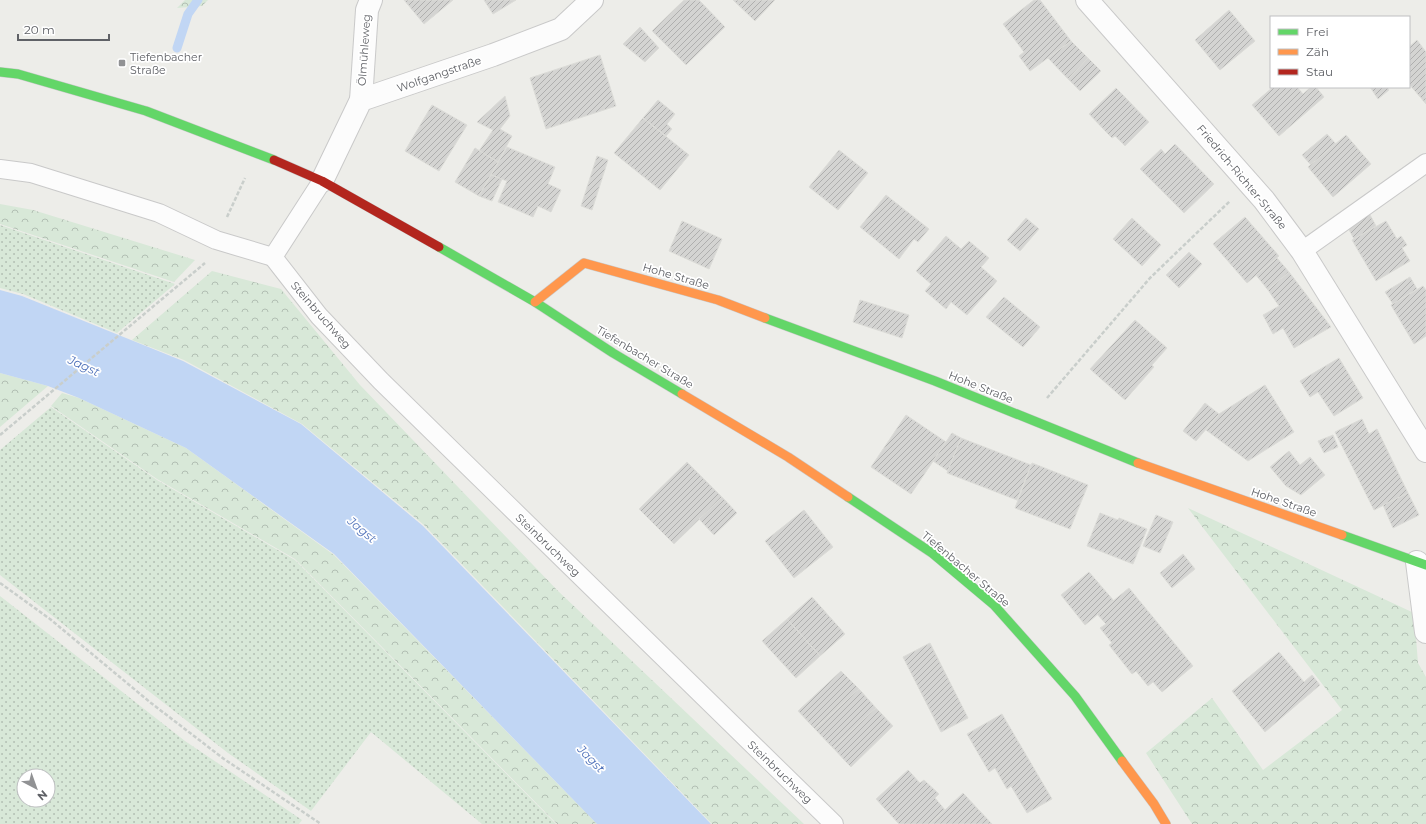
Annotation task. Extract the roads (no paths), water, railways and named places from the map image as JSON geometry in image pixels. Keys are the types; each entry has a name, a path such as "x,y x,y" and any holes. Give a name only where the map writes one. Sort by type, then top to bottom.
{"main road":[{"name":"Tiefenbacher Straße","path":"0,72 18,74 146,111 256,153 322,181 534,302 613,352 788,457 932,553 994,605 1075,696 1127,767 1166,824"},
{"name":"Hohe Straße","path":"534,302 584,263 718,300 935,381 1135,462 1422,563"}],"street":[{"name":"Ölmühleweg","path":"361,100 367,10 371,0"},
{"name":"Wolfgangstraße","path":"361,100 494,55 561,29 592,0"},
{"name":"Friedrich-Richter-Straße","path":"1087,0 1264,200 1302,251 1426,451"},
{"path":"322,181 361,100"},
{"path":"1422,563 1426,632"}],"lane":[{"path":"1302,251 1426,163"},
{"path":"0,169 31,173 159,213 216,240 273,257 322,181"},
{"name":"Steinbruchweg","path":"273,257 319,316 381,381 834,824"}],"water":[{"name":"Jagst","path":"0,290 22,296 183,361 301,424 423,526 711,824 597,824 334,554 186,448 79,398 48,386 0,373"}],"waterway":[{"path":"177,48 188,14 198,0"}],"place":[{"name":"Tiefenbacher Straße","path":"122,63"}]}
